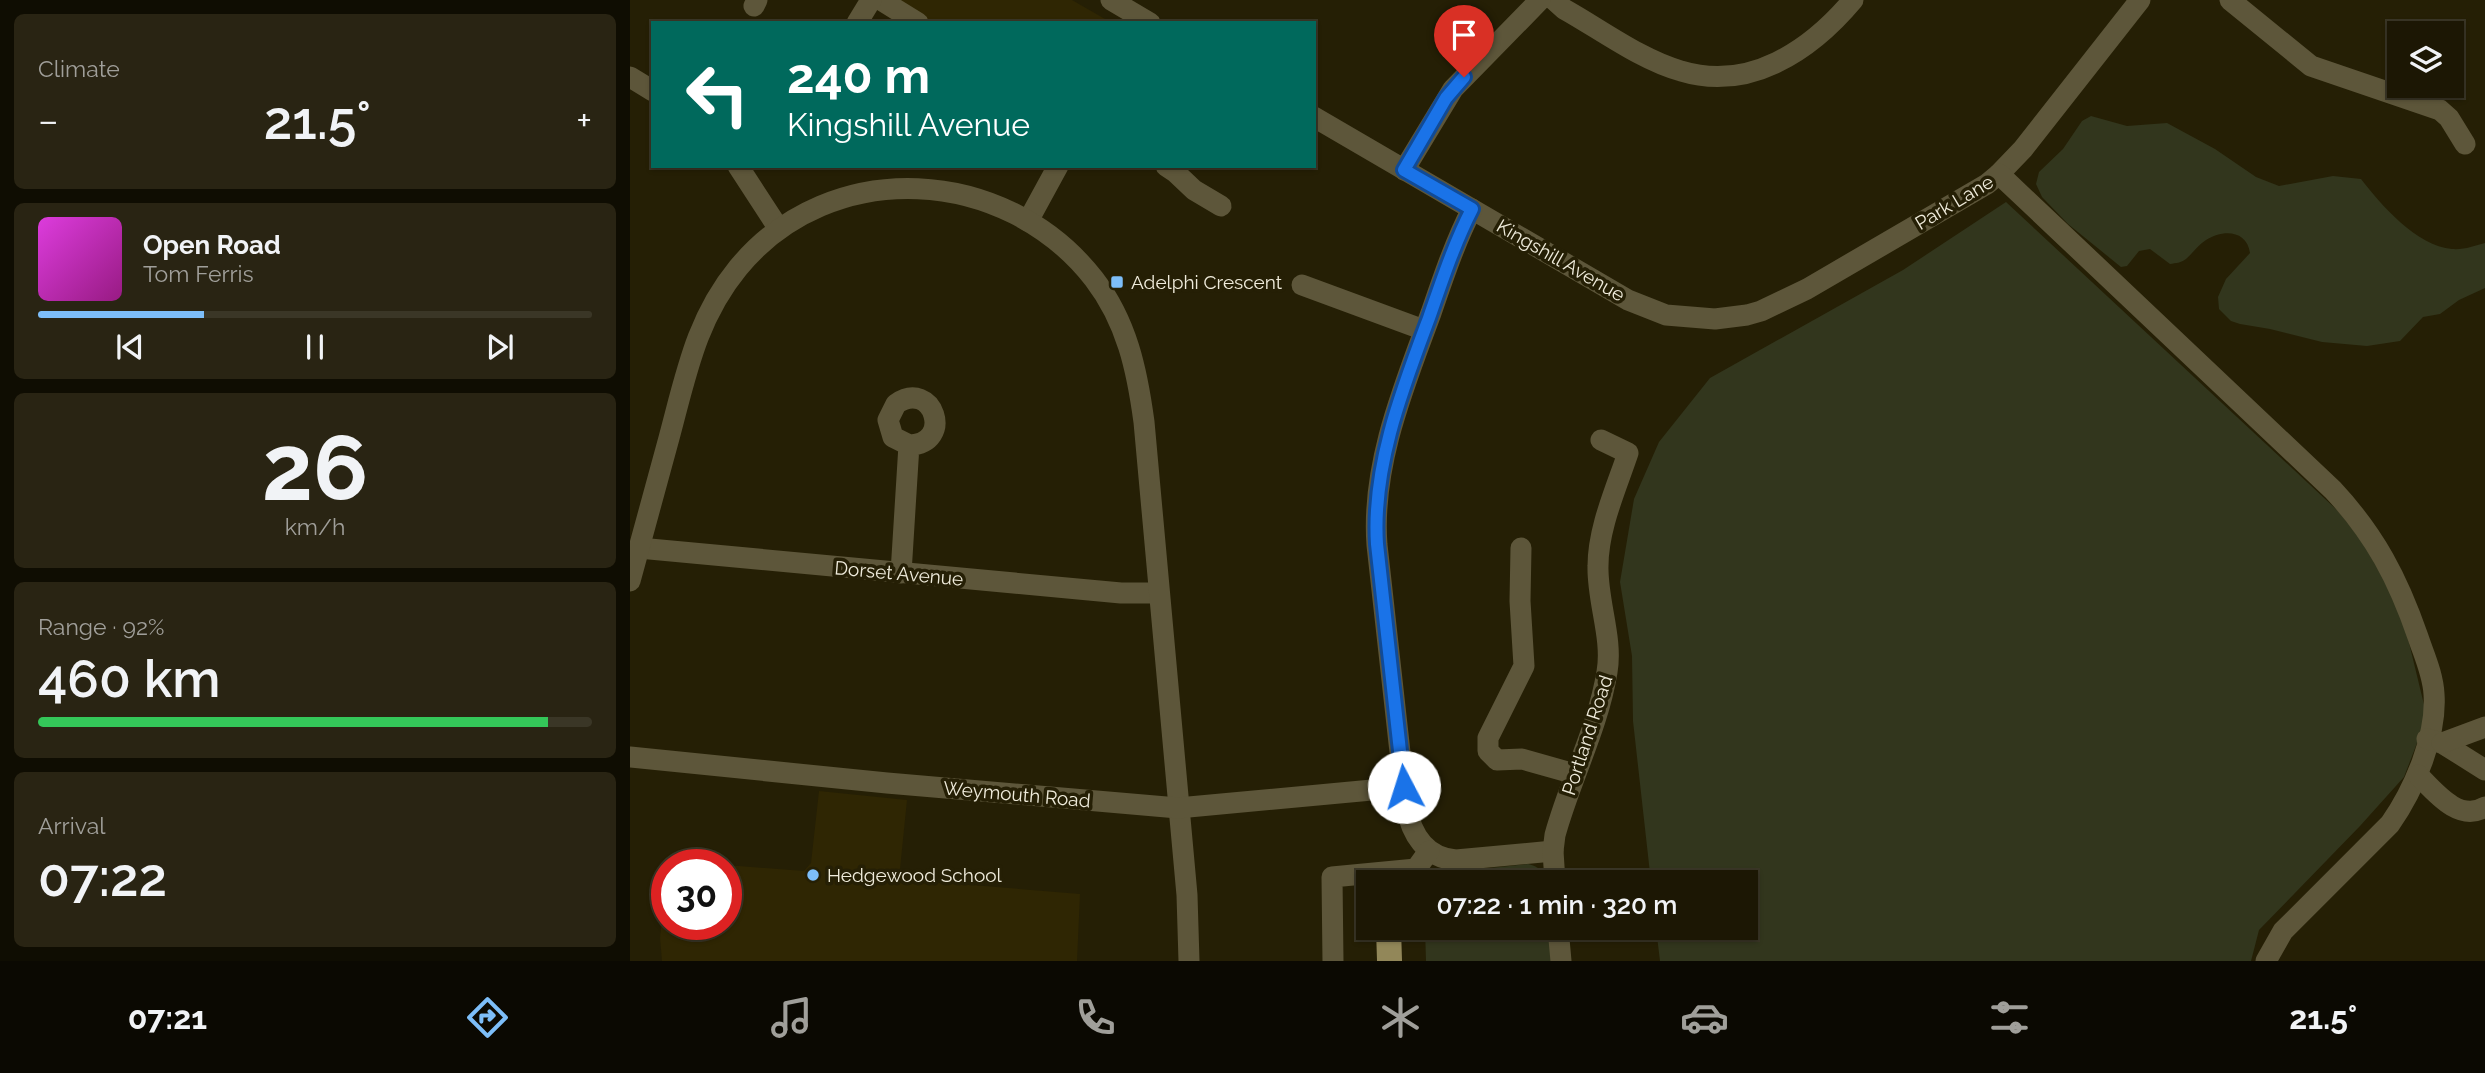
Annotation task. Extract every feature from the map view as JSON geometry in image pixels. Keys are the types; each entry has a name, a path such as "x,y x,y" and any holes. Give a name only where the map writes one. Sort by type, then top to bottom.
{"street":[{"path":"859,21 871,0"},
{"path":"881,0 915,21"},
{"path":"1111,0 1144,21"},
{"path":"1404,170 1446,98 1540,0"},
{"path":"1554,0 1564,9 1653,60 1684,72 1713,76 1748,72 1793,54 1818,37 1853,0"},
{"name":"Park Lane","path":"1747,315 1807,289 1987,184 2024,149 2140,0"},
{"path":"2230,0 2311,66 2440,110 2449,118 2465,144"},
{"path":"630,77 651,90"},
{"name":"Kingshill Avenue","path":"1316,118 1628,300 1666,315 1698,319 1747,315"},
{"path":"739,168 779,229"},
{"path":"1028,221 1057,168"},
{"path":"1169,168 1194,190 1221,206"},
{"path":"1999,174 2325,482 2364,525 2409,608 2434,691 2435,741 2402,807 2390,824 2283,930 2266,961"},
{"path":"630,581 697,335 714,301 755,250 801,214 845,196 888,189 931,190 970,196 1028,221 1059,243 1094,280 1127,336 1136,373 1144,422 1186,895 1189,961"},
{"path":"1472,209 1406,378 1375,510 1404,787 1410,826 1429,851 1441,857 1456,860 1553,850"},
{"path":"1302,285 1424,330"},
{"name":"Portland Road","path":"1554,870 1553,850 1559,820 1594,722 1607,674 1608,649 1600,605 1598,557 1606,520 1628,453 1601,440"},
{"path":"901,573 909,446"},
{"name":"Dorset Avenue","path":"639,548 1121,593 1159,593"},
{"path":"1521,548 1524,666 1496,719 1487,746 1490,755 1497,760 1522,759 1576,774"},
{"path":"2435,741 2485,727"},
{"path":"2435,741 2485,770"},
{"name":"Weymouth Road","path":"630,757 828,785 1178,808 1404,787"},
{"path":"2418,775 2458,810 2472,813 2485,807"},
{"path":"1333,961 1332,877 1416,869 1429,851"},
{"path":"1559,940 1562,961"}],"shaded area":[{"path":"896,0 1072,0 1109,21 910,21"},
{"name":"Hedgewood School","path":"819,791 907,800 899,879 1080,894 1077,961 662,961 660,940 742,940 742,866 804,871 811,863"}],"green space":[{"path":"2091,116 2127,126 2167,123 2215,149 2256,177 2279,186 2333,176 2361,179 2389,212 2426,240 2452,249 2485,243 2485,288 2459,300 2440,314 2423,317 2400,341 2367,346 2322,342 2231,321 2219,309 2218,297 2226,279 2250,253 2248,245 2239,236 2227,233 2213,236 2184,260 2170,264 2150,249 2139,251 2127,266 2121,267 2068,224 2042,197 2036,184 2039,172 2063,149 2082,121"},
{"path":"2006,202 2338,511 2378,561 2403,618 2427,717 2404,777 2259,930 2251,961 1660,961 1657,940 1758,940 1758,870 1650,870 1633,721 1632,656 1620,582 1634,499 1659,442 1710,378 1903,270"},
{"path":"1528,864 1541,870 1471,870"},
{"path":"1425,940 1553,940 1555,961 1426,961"}],"building":[{"path":"1376,940 1401,940 1402,961 1377,961"}],"place":[{"name":"Adelphi Crescent","path":"1117,282"},
{"name":"Hedgewood School","path":"813,875"}],"route":[{"path":"1404,787 1375,510 1406,378 1472,209 1404,170 1446,98 1464,77"}]}
